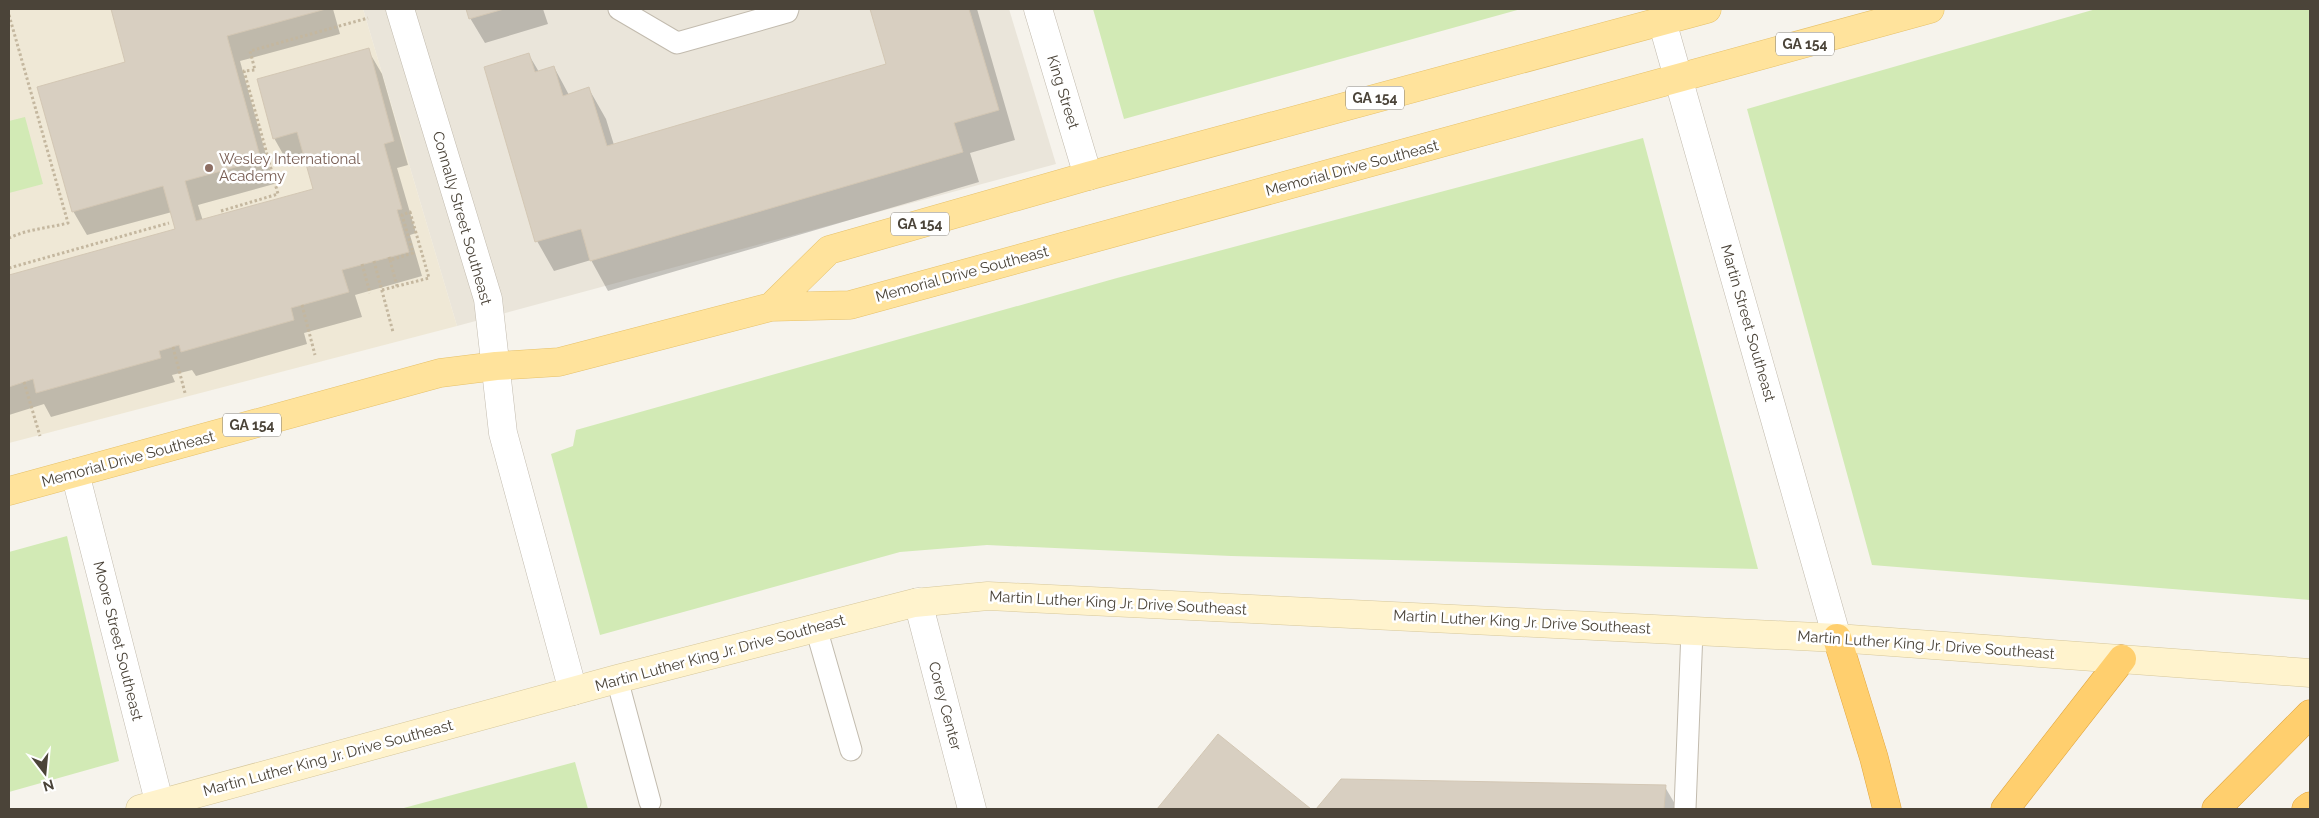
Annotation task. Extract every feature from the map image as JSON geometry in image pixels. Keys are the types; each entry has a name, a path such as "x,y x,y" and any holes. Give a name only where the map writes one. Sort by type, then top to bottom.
{"highway":[{"path":"1838,638 1874,758 1887,809"},
{"path":"2005,809 2122,659"},
{"path":"2216,809 2310,714"},
{"path":"2306,809 2310,806"}],"main road":[{"name":"Memorial Drive Southeast","path":"771,307 829,250 1660,15 1707,9"},
{"name":"Memorial Drive Southeast","path":"9,492 440,373 496,366 559,362 771,307 850,305 1930,9"},
{"name":"Martin Luther King Jr. Drive Southeast","path":"153,807 617,679 918,602 988,596 1838,638 2310,673"}],"street":[{"name":"Connally Street Southeast","path":"400,9 488,299 503,433 573,691"},
{"name":"King Street","path":"1038,9 1088,176"},
{"name":"Martin Street Southeast","path":"1660,15 1838,638"},
{"name":"Moore Street Southeast","path":"75,473 153,807"},
{"name":"Corey Center","path":"918,602 972,809"}],"lane":[{"path":"620,9 677,42 787,12 788,9"},
{"path":"816,628 851,750"},
{"path":"1685,809 1692,631"},
{"path":"617,679 650,802"}],"path":[{"path":"9,15 68,223 46,229 34,228 9,238"},
{"path":"221,211 278,194 244,72 255,70 250,51 368,18"},
{"path":"382,290 429,278 410,212 402,215 413,253 389,258 397,286"},
{"path":"9,268 169,223"},
{"path":"374,262 393,332"},
{"path":"362,264 370,294"},
{"path":"302,305 316,355"},
{"path":"172,347 185,393"},
{"path":"24,382 40,436"}],"shaded area":[{"name":"Wesley International Academy","path":"9,9 363,9 457,326 9,443"},
{"path":"363,9 1009,9 1056,164 457,326"}],"green space":[{"path":"1093,9 1521,9 1124,119"},
{"path":"2096,9 2310,9 2310,600 1872,565 1747,109"},
{"path":"25,117 43,184 9,193 9,121"},
{"path":"1643,138 1758,569 1231,556 987,545 900,552 600,635 551,454 573,446 576,430 1117,278"},
{"path":"67,536 119,761 9,792 9,552"},
{"path":"575,762 588,809 400,809"}],"building":[{"path":"111,9 326,9 227,36 261,160 185,181 196,221 313,189 297,132 273,139 257,79 369,48 394,141 384,144 402,209 397,210 409,252 342,270 349,292 291,308 294,320 181,352 179,345 159,351 161,358 36,393 33,379 9,387 9,275 175,229 163,186 72,212 37,87 125,62"},
{"path":"466,9 504,9 469,19"},
{"path":"870,9 969,9 999,110 954,123 963,152 590,261 581,229 535,242 484,67 529,53 535,72 554,66 563,96 589,87 607,146 886,64"},
{"path":"1218,734 1311,809 1157,809"},
{"path":"1341,779 1666,785 1664,809 1316,809"}],"place":[{"name":"Wesley International Academy","path":"209,168"}]}
